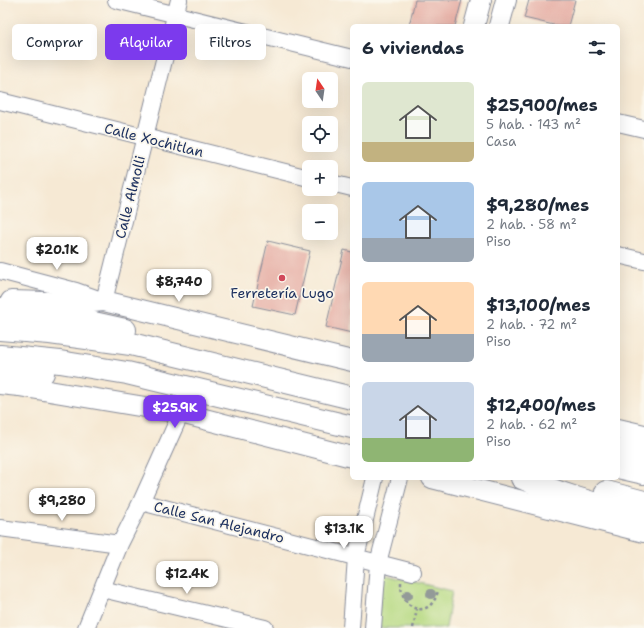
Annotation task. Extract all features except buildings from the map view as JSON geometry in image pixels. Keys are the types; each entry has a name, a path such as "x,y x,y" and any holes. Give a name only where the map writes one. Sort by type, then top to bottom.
{"highway":[{"path":"0,309 58,315 154,337 229,368"},
{"path":"0,329 50,333 131,344 259,374 350,397"},
{"path":"0,356 60,362 127,373 350,426"},
{"path":"0,372 127,373"},
{"path":"620,450 644,454"},
{"path":"620,467 644,473"},
{"path":"526,480 597,505 644,518"},
{"path":"557,480 644,502"}],"street":[{"path":"116,0 178,7 350,57"},
{"path":"475,24 481,0"},
{"path":"500,24 506,0"},
{"name":"Calle Almolli","path":"104,301 178,7"},
{"name":"Calle Xochitlan","path":"0,101 302,176"},
{"path":"620,123 644,129"},
{"path":"338,185 350,188"},
{"path":"620,255 644,261"},
{"path":"0,271 76,291 104,301 350,361"},
{"path":"0,301 81,303 104,301"},
{"path":"0,384 182,413 350,456"},
{"path":"86,628 120,544 182,413"},
{"path":"620,429 644,435"},
{"path":"351,628 356,557 375,480"},
{"path":"372,628 378,563 399,480"},
{"path":"440,480 644,532"},
{"name":"Calle San Alejandro","path":"141,502 378,563 407,577"},
{"path":"0,528 120,544"},
{"path":"102,589 265,628"}],"path":[{"path":"407,577 401,591 409,606 417,609 426,608 432,604 438,591"},
{"path":"413,628 417,609"}],"green space":[{"path":"382,574 452,591 446,628 377,628"}],"place":[{"name":"Ferretería Lugo","path":"282,278"}]}
